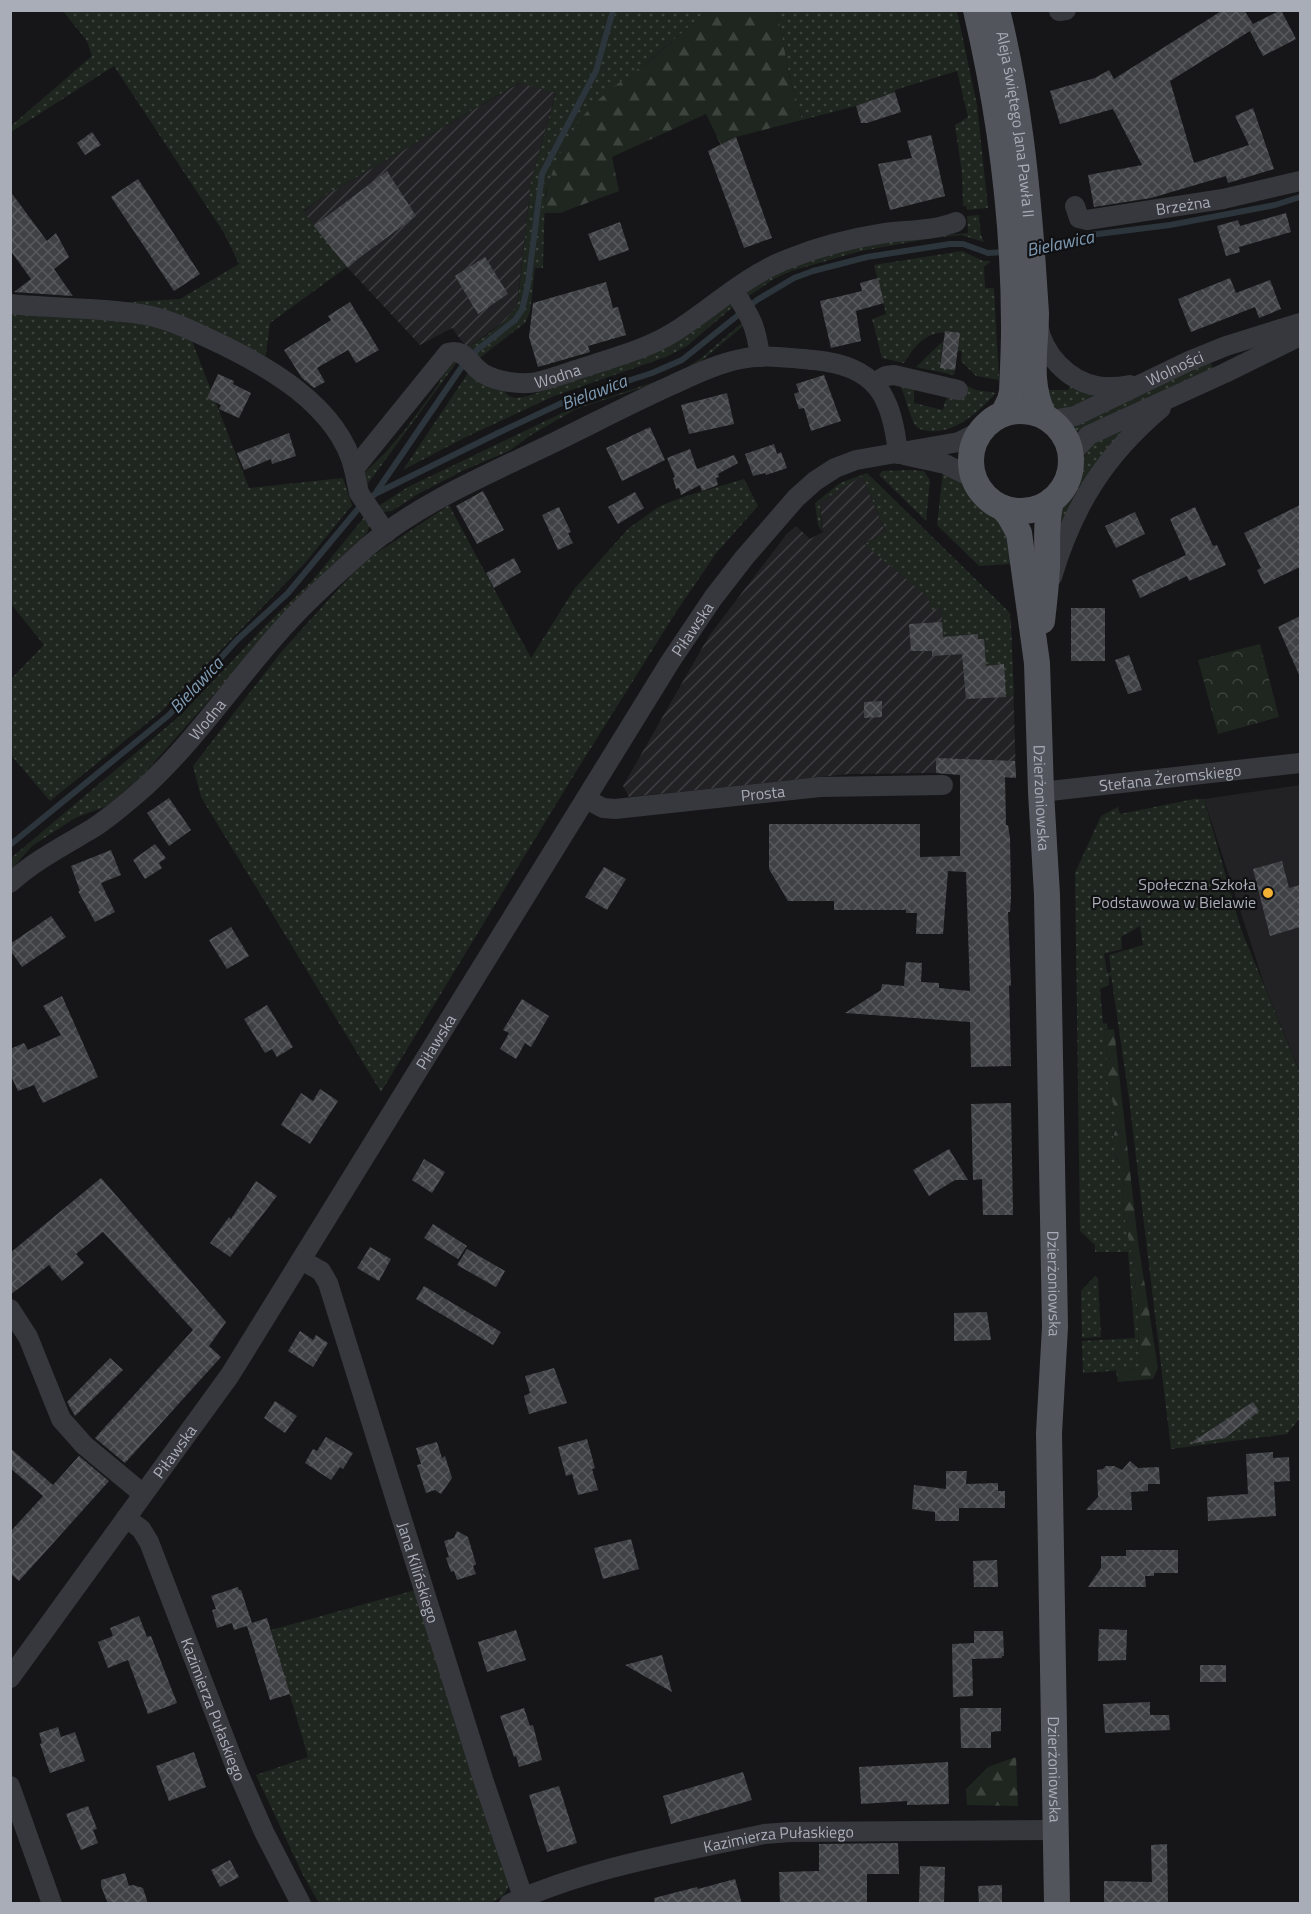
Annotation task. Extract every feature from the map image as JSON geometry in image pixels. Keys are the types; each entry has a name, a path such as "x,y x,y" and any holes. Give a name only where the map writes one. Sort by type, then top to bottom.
{"main road":[{"name":"Aleja świętego Jana Pawła II","path":"976,10 1020,232"},
{"name":"Aleja świętego Jana Pawła II","path":"997,10 1017,113 1023,268 1036,315 1033,355 1034,385 1037,402 1047,418"},
{"name":"Aleja świętego Jana Pawła II","path":"1003,414 1012,391 1014,329 1023,268"},
{"path":"1023,411 1047,418 1064,435 1071,454 1068,478 1062,491 1052,501 1032,510 1017,512 1003,508 985,497 973,478 970,460 979,432 987,423 1003,414 1023,411"},
{"name":"Dzierżoniowska","path":"1036,663 1044,604 1047,516 1052,501"},
{"name":"Dzierżoniowska","path":"1003,508 1010,515 1019,533 1036,663 1047,895 1054,1275 1054,1348 1049,1433 1057,1904"}],"street":[{"path":"1059,11 1066,10"},
{"name":"Brzeżna","path":"1076,206 1079,218 1087,220 1223,199 1300,181"},
{"path":"760,357 758,333 741,303 772,266 797,256 870,236 943,227 956,222"},
{"name":"Wodna","path":"354,469 444,356 454,352 496,379 523,383 538,382 651,343 741,303"},
{"path":"10,304 150,316 184,327 268,368 302,394 335,429 345,446 365,503 386,533"},
{"path":"1036,315 1048,352 1058,365 1070,374 1097,386 1142,384"},
{"name":"Wolności","path":"1047,418 1075,416 1226,346 1300,323"},
{"name":"Wolności","path":"1071,454 1089,435 1300,336"},
{"name":"Wodna","path":"10,883 37,862 99,824 148,783 168,764 299,610 386,533 439,499 647,396 716,366 742,359 760,357 835,364 862,374 882,393 890,408 898,454"},
{"path":"874,383 886,376 894,375 958,390"},
{"path":"1044,604 1065,540 1089,488 1124,444 1154,414 1180,393"},
{"name":"Piławska","path":"10,1678 218,1393 670,662 713,598 748,552 791,503 809,486 835,468 864,458 959,442 979,432"},
{"name":"Piławska","path":"898,454 945,464 973,478"},
{"name":"Stefana Żeromskiego","path":"1041,792 1300,763"},
{"name":"Prosta","path":"586,799 603,808 615,809 820,787 943,784"},
{"name":"Jana Kilińskiego","path":"302,1260 321,1271 328,1283 484,1785 516,1900"},
{"path":"10,1309 28,1337 62,1419 84,1445 143,1494"},
{"name":"Kazimierza Pułaskiego","path":"126,1518 141,1529 149,1542 236,1767 264,1832 301,1904"},
{"path":"10,1786 52,1904"},
{"name":"Kazimierza Pułaskiego","path":"516,1900 604,1870 764,1834 1056,1830"}],"shaded area":[{"path":"520,83 556,92 531,181 517,305 506,320 467,348 452,328 420,345 347,267 303,212 326,195"},
{"path":"862,476 886,533 864,543 927,596 931,604 941,608 1011,620 1016,778 936,773 849,774 629,797 623,786 709,636 786,535 796,526 810,539 823,532 820,502"},
{"name":"Społeczna Szkoła Podstawowa w Bielawie","path":"1300,785 1300,1072 1265,987 1204,799"}],"green space":[{"path":"63,11 707,11 593,105 582,119 557,163 545,194 543,268 535,268 530,312 525,323 477,360 467,348 503,322 518,301 531,181 556,93 519,83 326,195 303,211 347,267 270,323 265,361 95,304 180,299 239,264 224,233 114,66 11,132 11,126 92,56 87,41"},
{"path":"707,11 777,11 790,79 802,120 736,137 721,145 706,114 612,157 619,191 560,213 543,213 549,184 559,155 583,116 607,92 662,51"},
{"path":"777,11 957,11 977,105 988,208 967,210 966,206 963,206 962,173 955,125 968,117 957,71 895,90 895,92 856,106 802,120 790,79"},
{"path":"979,215 984,242 961,235 861,251 791,271 747,297 746,295 754,286 768,277 807,261 892,240 968,233 967,216"},
{"path":"962,251 983,261 991,261 984,267 985,288 994,288 999,380 976,376 961,361 962,351 957,351 959,333 933,334 920,342 904,363 882,358 872,319 886,314 874,265"},
{"path":"725,304 734,306 687,346 666,357 554,396 464,438 403,470 468,373 457,362 364,489 363,474 408,426 438,385 447,365 453,361 459,360 484,381 499,386 509,396 516,398 528,396 648,354 679,338"},
{"path":"11,311 123,317 166,325 214,346 272,376 297,396 318,419 318,423 288,391 190,336 249,488 343,478 352,505 305,563 162,711 50,801 11,755 10,680 44,645 11,604"},
{"path":"744,321 742,327 700,362 660,382 576,409 531,435 509,451 464,470 418,494 392,511 383,512 377,507 408,487 562,413 660,380 682,370 700,359"},
{"path":"943,341 940,367 955,370 954,375 916,367"},
{"path":"1210,361 1214,370 1075,432 1071,431 1071,427"},
{"path":"963,384 976,390 996,393 966,420 948,429 928,431 915,425 900,385 914,389 914,403 943,410 945,401"},
{"path":"1071,385 1100,394 1066,410 1054,409 1043,390 1068,390"},
{"path":"1129,425 1054,540 1058,510 1074,489 1088,449 1094,443"},
{"path":"882,471 924,471 930,480 926,521 879,475"},
{"path":"943,471 958,479 976,502 1008,530 1015,562 979,566 937,525"},
{"path":"867,473 1010,613 1014,694 1006,697 1004,664 981,666 985,654 984,639 978,639 978,634 962,654 944,655 941,608 932,610 927,596 864,544 886,532 862,476 820,502 822,532 818,525 815,503 840,483"},
{"path":"744,479 758,506 717,552 676,612 381,1092 201,797 193,766 282,651 363,562 449,505 531,658 575,588 629,528 660,506"},
{"path":"366,515 370,525 367,533 305,591 144,774 107,806 75,818 32,846 11,870 11,858 182,714 268,623 313,580"},
{"path":"1260,644 1279,717 1218,734 1198,660"},
{"path":"1204,799 1241,929 1300,1073 1300,1418 1287,1434 1171,1449 1129,1098 1111,975 1109,985 1100,989 1103,1023 1107,1024 1108,1029 1104,1030 1107,1054 1106,1073 1115,1111 1116,1129 1113,1134 1116,1157 1125,1175 1123,1206 1136,1289 1139,1369 1083,1373 1082,1341 1135,1338 1128,1252 1095,1252 1095,1245 1080,1231 1075,873 1101,816 1118,807 1120,814","holes":["1140,926 1143,945 1109,955 1111,972 1107,973 1104,954 1122,949 1121,937"]},
{"path":"1114,1029 1138,1242 1158,1368 1153,1379 1118,1382 1116,1370 1139,1369 1139,1356 1135,1275 1123,1206 1125,1175 1114,1147 1116,1129 1113,1116 1115,1111 1106,1073 1107,1054 1104,1030"},
{"path":"1095,1276 1098,1278 1101,1337 1082,1338 1081,1291"},
{"path":"415,1590 509,1883 508,1887 503,1896 490,1903 319,1903 303,1875 256,1775 308,1757 271,1630"},
{"path":"1016,1757 1018,1806 967,1805 966,1789 988,1767"}],"building":[{"path":"1223,10 1244,10 1253,24 1281,10 1296,39 1263,56 1250,31 1170,81 1194,163 1249,145 1235,116 1253,108 1274,169 1228,183 1226,176 1151,198 1094,207 1088,175 1142,165 1113,109 1060,124 1050,91 1095,78 1109,70 1114,79"},
{"path":"895,92 901,112 861,123 856,106"},
{"path":"92,132 101,145 85,155 77,143"},
{"path":"931,135 945,196 890,210 878,164 912,158 907,141"},
{"path":"736,137 772,238 744,248 708,151"},
{"path":"387,171 416,216 347,267 314,226"},
{"path":"138,179 200,274 174,291 111,197"},
{"path":"10,191 47,241 56,233 69,257 54,269 73,296 14,292 31,279 10,250"},
{"path":"1286,213 1291,232 1239,247 1240,252 1226,256 1217,226 1238,220 1240,226"},
{"path":"620,222 629,250 599,261 588,234"},
{"path":"485,257 508,294 478,314 455,276"},
{"path":"878,278 884,303 856,311 861,341 831,348 820,301 862,291 860,283"},
{"path":"1230,278 1236,293 1270,280 1281,309 1259,318 1255,307 1191,332 1178,299"},
{"path":"606,282 613,308 618,307 626,335 588,346 590,352 538,367 529,337 533,303"},
{"path":"350,302 379,350 356,363 348,350 317,368 325,382 314,388 302,378 284,350 331,320 328,316"},
{"path":"945,331 960,333 955,370 940,368"},
{"path":"218,374 234,381 233,384 251,393 239,418 219,409 221,405 207,398"},
{"path":"824,375 841,421 811,431 804,408 799,409 794,394 799,392 796,384"},
{"path":"727,393 734,424 689,434 681,405"},
{"path":"650,427 665,460 622,481 606,448"},
{"path":"289,433 296,456 272,464 271,459 244,470 237,453"},
{"path":"774,444 777,454 781,452 787,468 766,475 765,473 753,476 745,454"},
{"path":"690,449 697,469 734,455 738,463 718,474 719,477 716,478 718,485 702,491 700,485 681,495 679,488 676,489 673,478 675,477 667,458"},
{"path":"483,491 504,530 477,544 456,506"},
{"path":"635,492 644,508 618,524 608,507"},
{"path":"1300,505 1300,567 1264,584 1257,570 1261,568 1244,533"},
{"path":"559,507 571,532 568,533 573,543 558,550 542,515"},
{"path":"1195,507 1213,546 1217,545 1226,565 1189,581 1187,576 1140,598 1132,580 1186,555 1170,519"},
{"path":"1135,512 1145,534 1116,548 1105,526"},
{"path":"514,558 521,572 494,588 486,573"},
{"path":"1071,608 1105,608 1105,661 1071,661"},
{"path":"1300,616 1300,677 1278,627"},
{"path":"942,622 943,637 978,634 978,639 984,639 986,666 1004,664 1006,697 966,699 962,654 932,656 932,651 911,651 909,624"},
{"path":"1129,655 1142,690 1128,694 1115,660"},
{"path":"882,701 882,717 864,718 864,702"},
{"path":"936,758 1015,761 1016,778 1005,777 1006,825 1008,825 1010,838 1011,898 1010,912 1008,912 1011,1066 971,1067 970,1022 845,1013 881,990 882,984 904,986 906,962 922,963 921,982 939,983 939,988 970,991 966,872 948,871 943,934 916,934 917,913 906,913 906,910 834,910 834,901 788,901 769,869 769,824 920,824 920,857 960,856 960,775 936,773"},
{"path":"169,798 191,830 169,846 147,813"},
{"path":"155,844 166,858 159,863 162,868 145,879 133,860"},
{"path":"111,850 121,875 101,883 115,912 95,922 78,891 80,891 71,866"},
{"path":"1282,861 1289,888 1300,885 1300,927 1270,936 1253,869"},
{"path":"604,867 626,879 607,910 585,897"},
{"path":"51,916 66,937 22,967 10,950 10,944"},
{"path":"231,927 249,956 227,969 209,940"},
{"path":"62,996 98,1077 43,1103 34,1085 18,1091 10,1074 10,1049 24,1043 28,1050 61,1035 43,1006"},
{"path":"522,999 549,1016 531,1047 525,1043 516,1059 500,1049 509,1033 503,1030"},
{"path":"267,1005 293,1047 277,1057 272,1049 265,1053 244,1019"},
{"path":"320,1089 338,1101 310,1144 281,1125 301,1093 313,1101"},
{"path":"1011,1103 1013,1215 983,1215 982,1179 973,1180 971,1104"},
{"path":"949,1149 968,1180 955,1180 929,1196 913,1170"},
{"path":"424,1159 445,1172 432,1193 412,1180"},
{"path":"101,1178 226,1322 209,1346 221,1357 125,1463 95,1438 193,1330 103,1232 76,1254 84,1263 62,1281 49,1265 10,1295 10,1253"},
{"path":"256,1181 277,1196 230,1257 210,1243 229,1217 231,1219"},
{"path":"433,1224 467,1246 458,1259 424,1238"},
{"path":"370,1247 391,1259 379,1281 357,1268"},
{"path":"467,1249 505,1271 496,1287 457,1265"},
{"path":"424,1286 501,1332 493,1345 416,1299"},
{"path":"987,1312 991,1340 954,1341 954,1313"},
{"path":"300,1331 313,1340 316,1335 328,1343 313,1367 288,1351"},
{"path":"110,1358 123,1370 75,1416 67,1402"},
{"path":"554,1368 567,1403 529,1414 524,1396 530,1393 525,1376"},
{"path":"275,1401 297,1416 285,1433 264,1418"},
{"path":"1253,1402 1259,1411 1225,1438 1189,1444"},
{"path":"326,1437 353,1453 343,1469 340,1467 331,1480 305,1463 313,1449 317,1451"},
{"path":"587,1439 598,1490 578,1495 572,1474 566,1476 558,1447"},
{"path":"437,1442 442,1458 445,1456 452,1478 441,1494 435,1490 426,1493 417,1465 421,1464 416,1448"},
{"path":"10,1448 53,1485 79,1456 109,1481 19,1581 10,1573 10,1532 43,1496 10,1468"},
{"path":"1273,1452 1273,1458 1289,1457 1290,1481 1274,1482 1276,1516 1208,1521 1207,1497 1248,1494 1246,1454"},
{"path":"1130,1461 1138,1468 1159,1467 1160,1484 1148,1484 1148,1491 1131,1492 1132,1510 1086,1510 1098,1497 1097,1470 1106,1466 1114,1466 1122,1470"},
{"path":"946,1471 967,1471 966,1484 998,1483 998,1491 1005,1491 1005,1508 959,1508 959,1521 935,1521 935,1512 912,1509 914,1485 946,1489"},
{"path":"457,1531 468,1537 476,1564 473,1566 476,1574 457,1580 446,1558 449,1557 444,1541 454,1538"},
{"path":"631,1539 639,1569 603,1579 594,1548"},
{"path":"1126,1550 1178,1550 1178,1573 1154,1573 1154,1576 1145,1576 1146,1587 1088,1587 1101,1568 1101,1556 1126,1556"},
{"path":"997,1560 998,1587 974,1587 973,1561"},
{"path":"238,1587 252,1623 267,1618 290,1694 270,1700 247,1626 234,1630 232,1623 217,1628 212,1610 216,1609 211,1596"},
{"path":"139,1616 147,1637 151,1636 177,1703 148,1714 128,1660 108,1668 98,1642 113,1636 110,1628"},
{"path":"1099,1629 1127,1630 1126,1660 1098,1661"},
{"path":"516,1630 526,1660 487,1672 478,1642"},
{"path":"974,1631 1003,1631 1004,1656 1002,1658 972,1659 973,1696 953,1697 952,1644 974,1643"},
{"path":"662,1655 672,1692 625,1665"},
{"path":"1200,1665 1226,1665 1226,1682 1200,1682"},
{"path":"1150,1702 1150,1715 1169,1715 1170,1730 1105,1733 1103,1704"},
{"path":"524,1708 530,1726 533,1725 542,1760 519,1767 500,1716"},
{"path":"960,1708 1001,1708 1001,1731 991,1732 991,1748 961,1748"},
{"path":"58,1727 61,1737 75,1732 85,1761 50,1773 40,1744 42,1743 39,1733"},
{"path":"194,1752 206,1787 169,1801 156,1766"},
{"path":"948,1762 949,1804 907,1805 907,1801 861,1804 859,1767"},
{"path":"743,1772 752,1800 671,1824 663,1796"},
{"path":"559,1786 577,1843 547,1852 529,1795"},
{"path":"88,1806 97,1829 93,1830 98,1843 81,1850 66,1814"},
{"path":"898,1843 899,1874 867,1874 867,1904 780,1904 779,1872 819,1871 819,1844"},
{"path":"1167,1844 1168,1904 1104,1904 1104,1881 1152,1882 1151,1845"},
{"path":"230,1860 239,1877 220,1887 211,1870"},
{"path":"920,1866 945,1867 944,1904 919,1904"},
{"path":"125,1873 129,1886 143,1888 148,1904 108,1904 101,1880"},
{"path":"735,1879 742,1904 655,1904 654,1898"},
{"path":"1002,1885 1002,1904 979,1904 978,1886"}],"waterway":[{"path":"377,491 461,368 477,350 515,320 522,310 528,284 542,174 596,71 613,10"},
{"name":"Bielawica","path":"1036,251 1090,235 1170,225 1275,205 1300,197"},
{"name":"Bielawica","path":"10,845 169,715 237,640 288,593 357,510 375,494 566,401 652,373 682,360 757,300 794,278 867,257 950,244 963,244 988,253 1005,252"}],"place":[{"name":"Społeczna Szkoła Podstawowa w Bielawie","path":"1268,893"}]}
